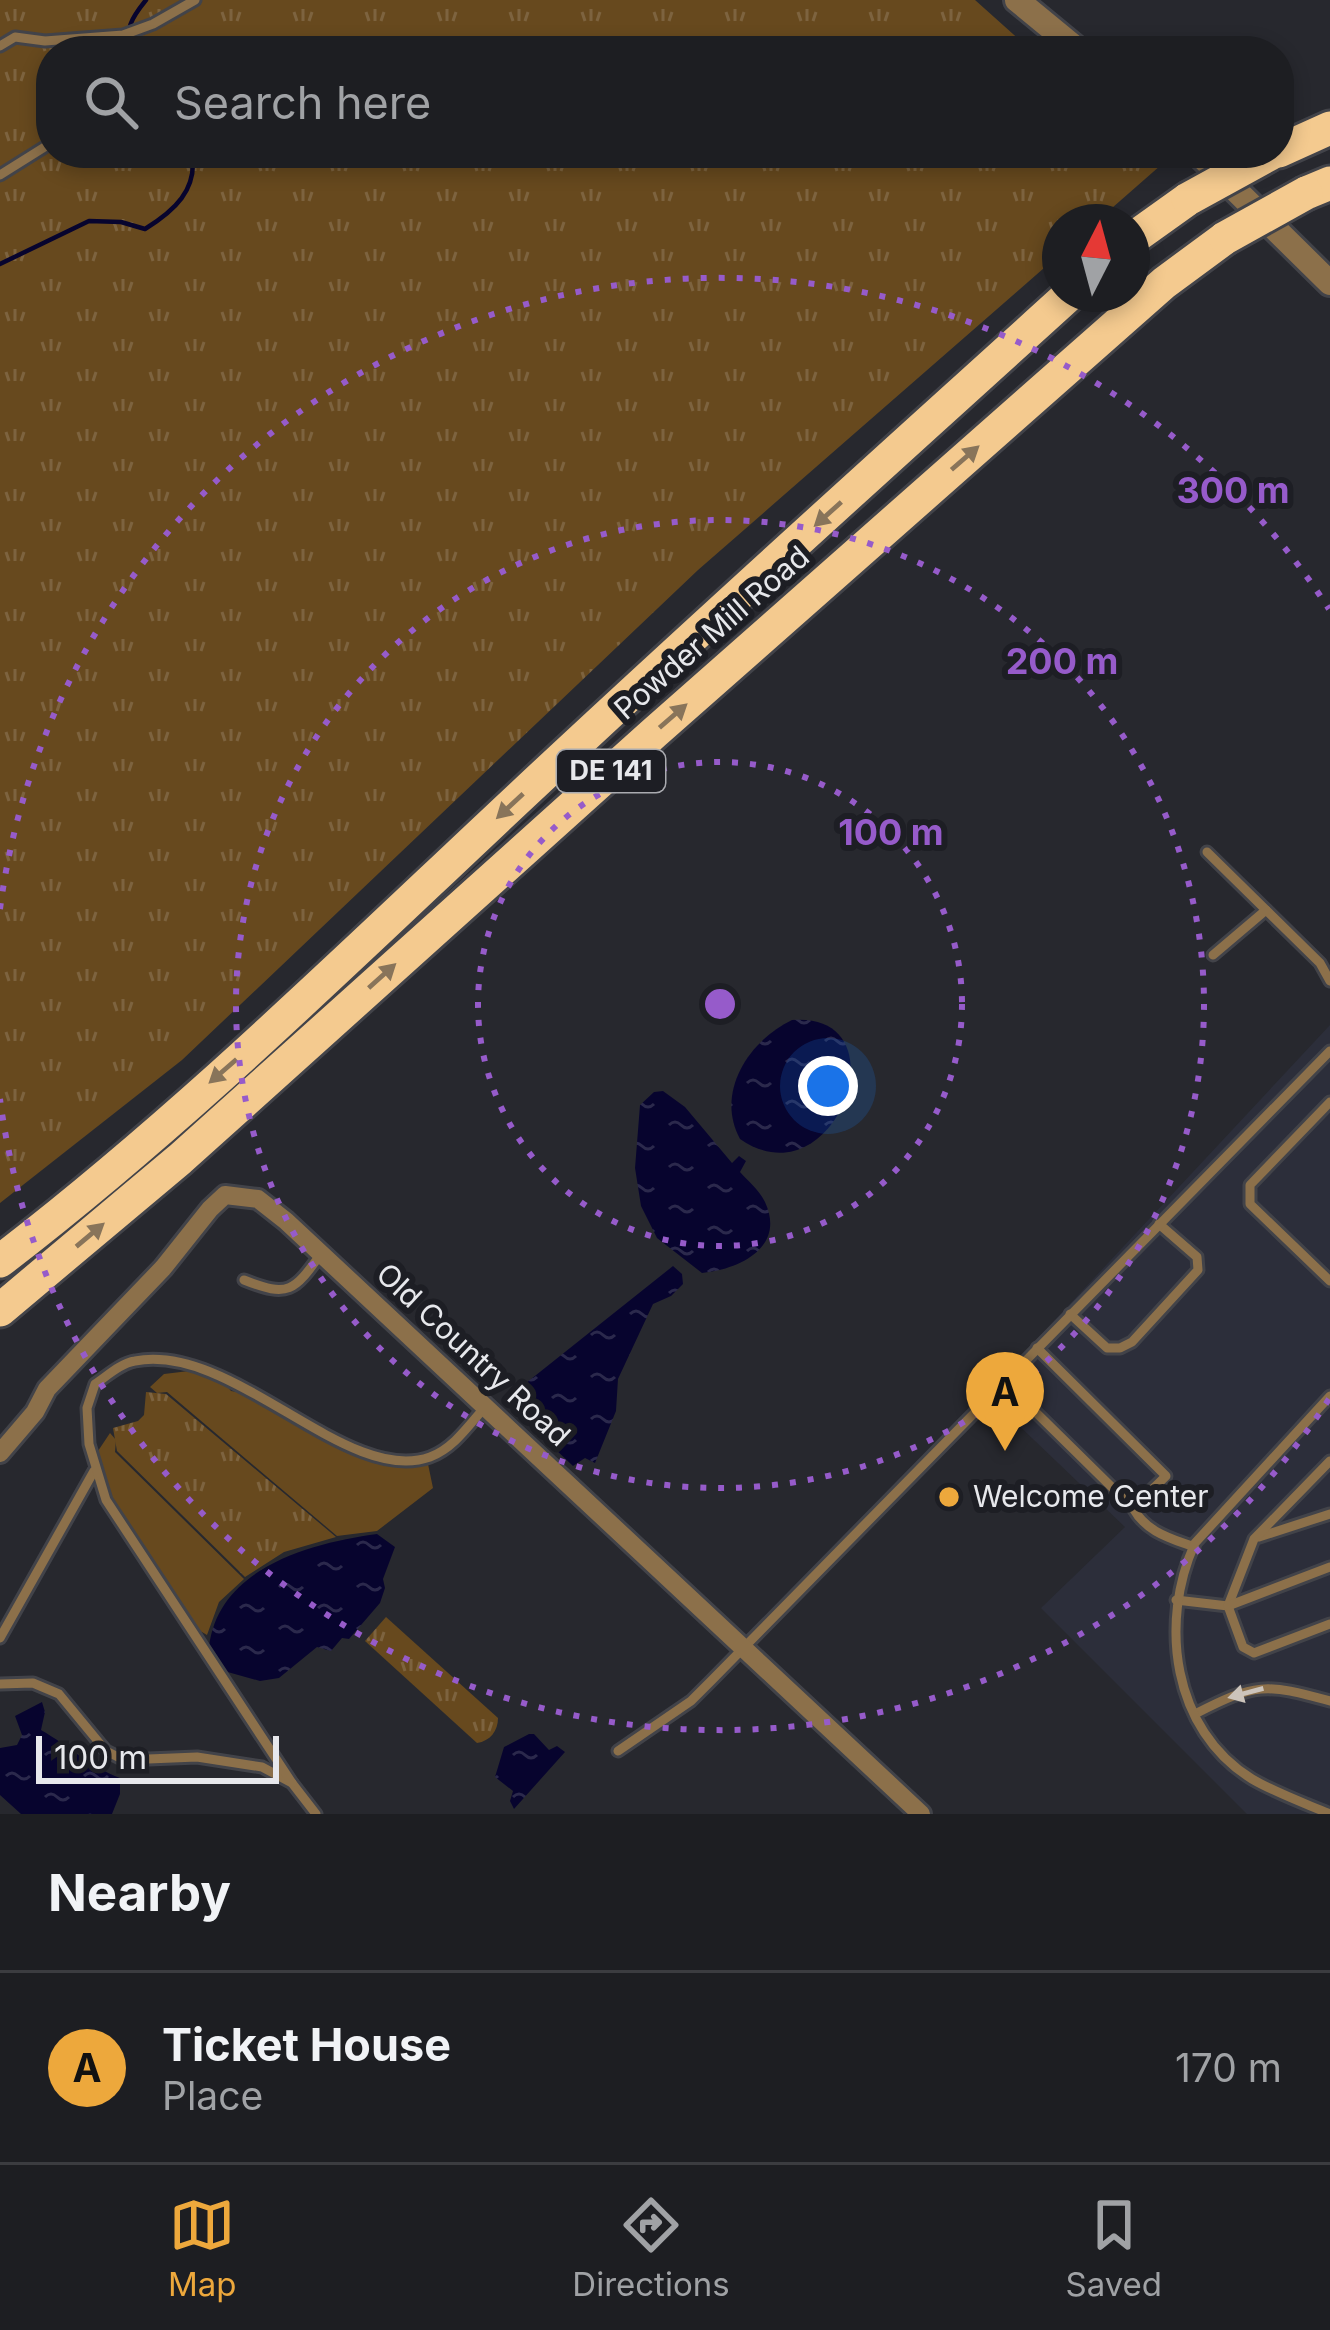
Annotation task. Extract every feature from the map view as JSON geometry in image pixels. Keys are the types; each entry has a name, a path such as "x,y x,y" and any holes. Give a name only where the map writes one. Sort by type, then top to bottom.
{"highway":[{"path":"1294,144 1330,128"},
{"path":"1150,226 1246,168"},
{"name":"Powder Mill Road","path":"0,1310 180,1159 671,717 1146,299 1225,238 1318,188"},
{"name":"Powder Mill Road","path":"0,1261 273,1027 1050,312"}],"street":[{"path":"1017,0 1061,36"},
{"path":"1213,168 1330,283"},
{"name":"Old Country Road","path":"0,1454 35,1412 47,1389 163,1268 210,1209 226,1195 258,1199 921,1814"}],"lane":[{"path":"108,36 140,29 194,0"},
{"path":"0,46 15,37 36,39"},
{"path":"0,176 36,153"},
{"path":"1207,852 1320,963 1330,981"},
{"path":"1213,955 1266,910"},
{"path":"618,1751 691,1701 1330,1052"},
{"path":"1330,1102 1250,1186 1250,1204 1330,1281"},
{"path":"1070,1314 1107,1348 1132,1342 1198,1270 1196,1257 1160,1224"},
{"path":"244,1280 272,1291 288,1290 301,1282 321,1254"},
{"path":"1037,1348 1166,1476 1133,1508"},
{"path":"316,1814 106,1500 94,1471 87,1408 95,1384 131,1361 167,1360 224,1377 378,1459 408,1462 432,1456 453,1443 485,1407"},
{"path":"1004,1381 1155,1532 1193,1547"},
{"path":"1330,1396 1193,1547 1173,1630 1178,1664 1195,1714 1216,1748 1249,1777 1330,1814"},
{"path":"1330,1461 1254,1538 1228,1606 1244,1647 1254,1653 1330,1624"},
{"path":"0,1639 94,1471"},
{"path":"1254,1538 1330,1514"},
{"path":"1177,1600 1228,1606 1330,1567"},
{"path":"0,1684 33,1684 58,1694 106,1751 124,1760 228,1760 262,1767 292,1783"},
{"path":"1195,1714 1237,1693 1274,1686 1330,1701"}],"shaded area":[{"path":"1330,1025 1330,1814 1247,1814 1041,1608 1125,1527 986,1394"}],"green space":[{"path":"0,0 975,0 1015,36 36,36 36,168 1158,168 1117,204 1042,204 1042,270 698,570 182,1060 0,1203"},
{"path":"189,1371 223,1381 231,1391 375,1463 428,1464 433,1488 377,1531 337,1536 167,1392 157,1393 150,1387 164,1374"},
{"path":"146,1392 166,1394 336,1537 284,1552 245,1577 117,1451 113,1428 144,1415"},
{"path":"110,1433 116,1440 115,1452 244,1579 219,1602 207,1635 190,1625 107,1497 96,1454"},
{"path":"386,1617 498,1718 489,1738 477,1743 365,1641"}],"water":[{"path":"792,1020 826,1025 845,1044 851,1071 844,1101 828,1128 804,1147 774,1152 740,1139 731,1104 740,1070 750,1055"},
{"path":"663,1091 685,1107 732,1163 739,1156 746,1161 740,1172 765,1202 770,1218 764,1243 731,1267 702,1273 657,1238 641,1206 635,1168 640,1105 654,1092"},
{"path":"673,1266 682,1274 683,1284 653,1304 618,1379 616,1411 595,1463 585,1458 573,1466 517,1413 516,1391"},
{"path":"377,1534 395,1547 383,1579 385,1588 380,1603 349,1639 342,1638 331,1651 317,1647 279,1678 260,1681 224,1671 209,1647 216,1620 248,1579 297,1553"},
{"path":"42,1702 41,1730 120,1778 112,1814 21,1814 0,1795 0,1748 17,1745 22,1735 15,1716"},
{"path":"529,1734 549,1750 557,1746 565,1752 514,1809 513,1791 495,1777 504,1747"}],"waterway":[{"path":"130,36 133,18 146,0"},
{"path":"0,264 89,221 145,229 182,198 193,168"}],"place":[{"name":"Ticket House","path":"1005,1451"},
{"name":"Welcome Center","path":"949,1497"}]}
